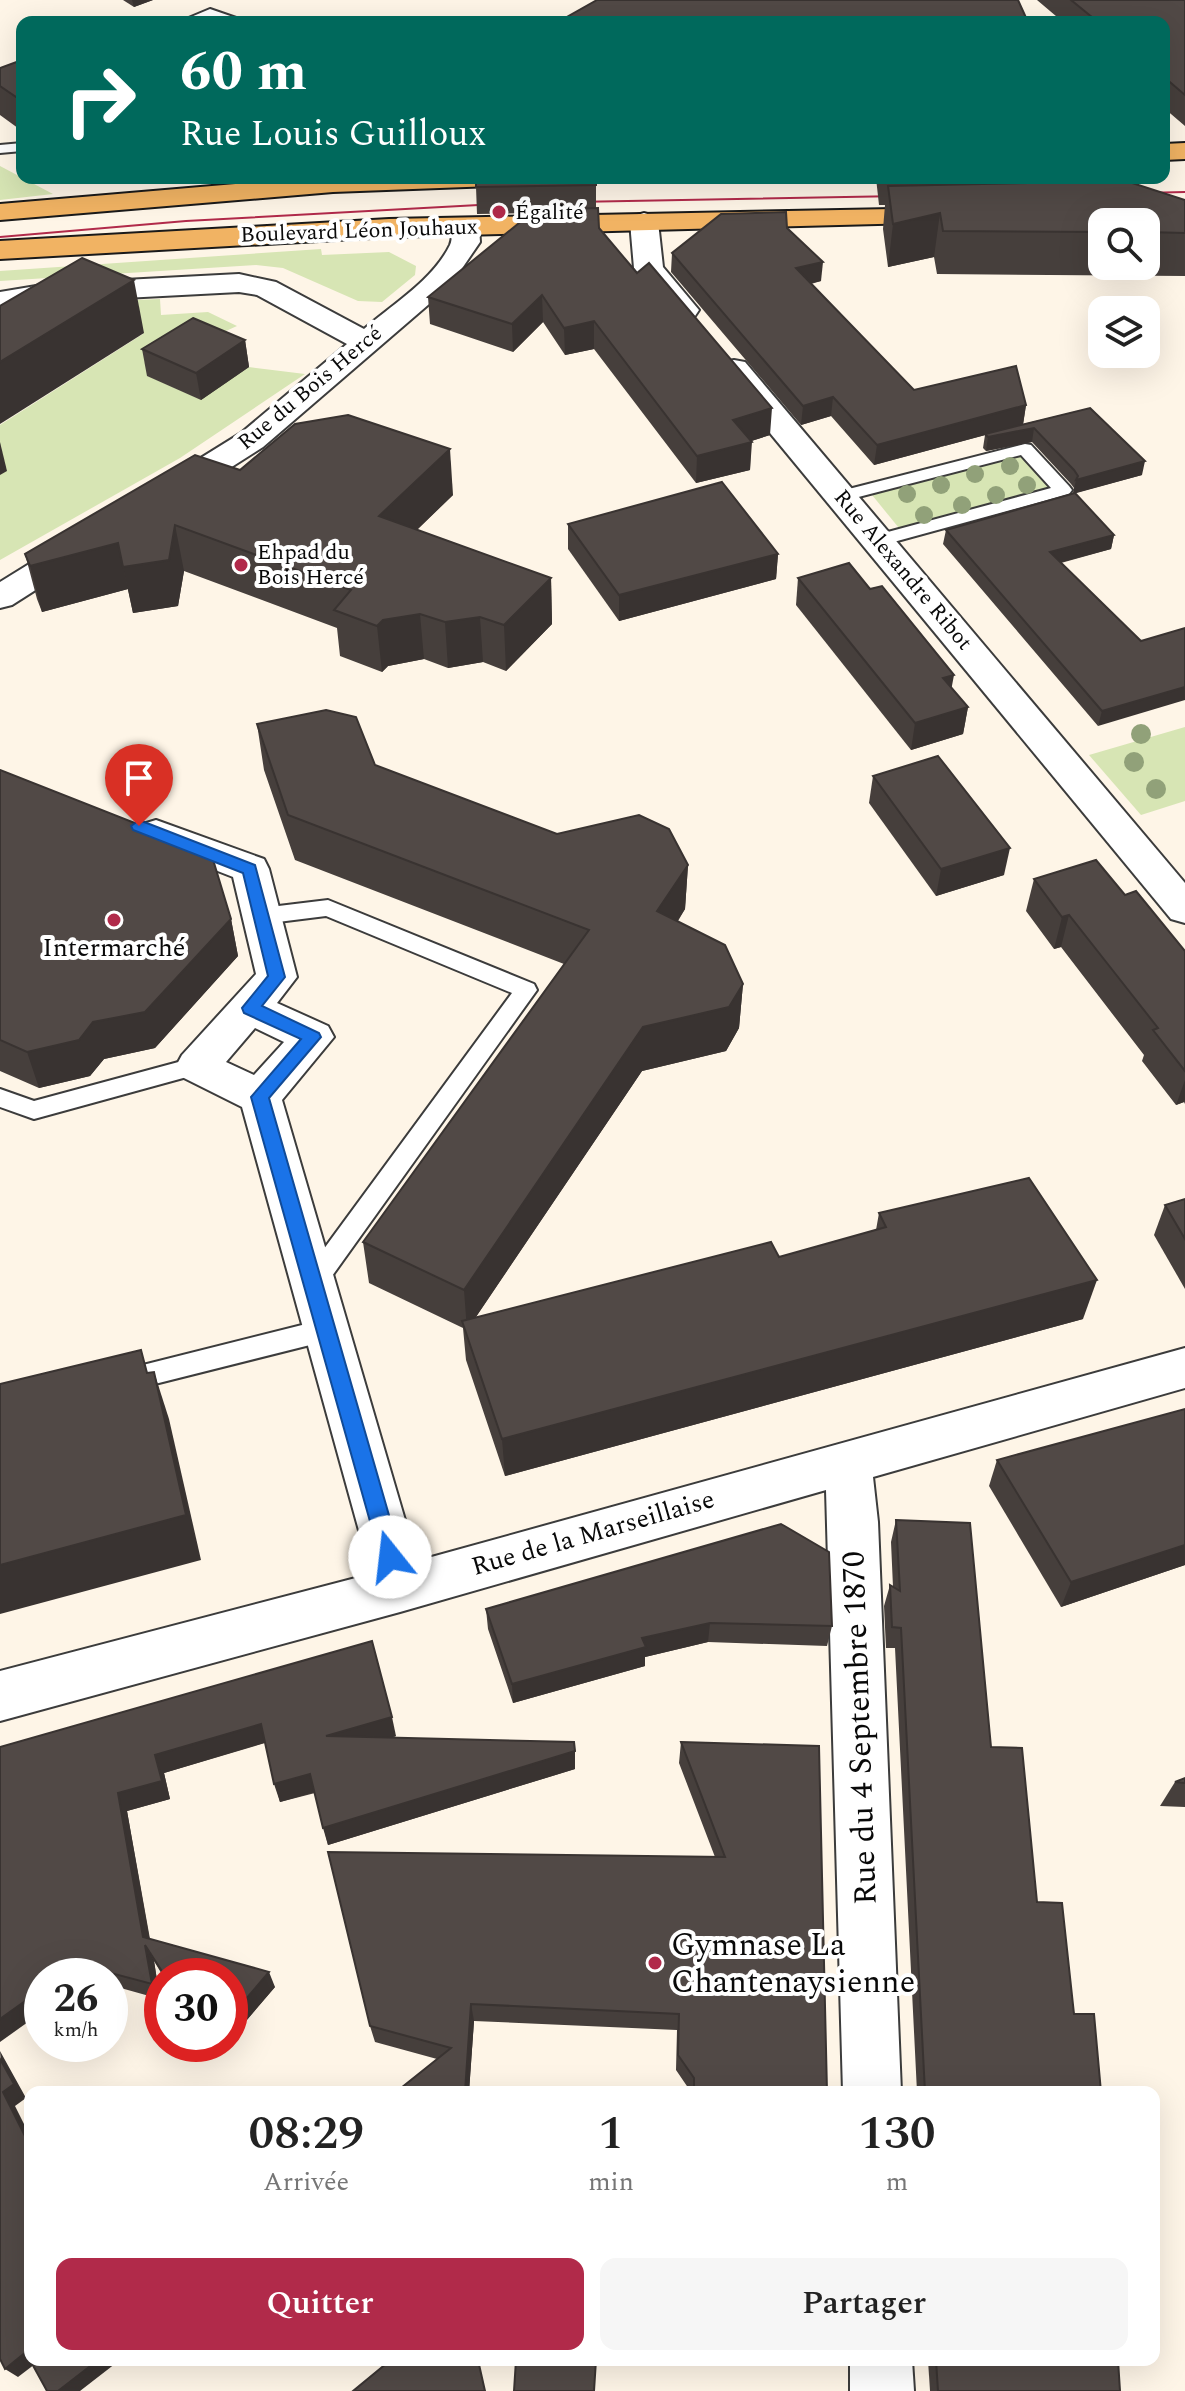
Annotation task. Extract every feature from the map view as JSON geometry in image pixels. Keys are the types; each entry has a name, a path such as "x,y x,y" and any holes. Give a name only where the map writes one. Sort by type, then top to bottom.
{"main road":[{"name":"Boulevard Léon Jouhaux","path":"0,212 331,184"},
{"name":"Boulevard Léon Jouhaux","path":"0,250 152,240 465,227 974,215"}],"street":[{"name":"Rue Alexandre Ribot","path":"644,222 649,268 843,496 1185,909"},
{"name":"Rue du Bois Hercé","path":"146,506 252,440 364,341 440,280 466,242 465,227"},
{"path":"0,301 48,293 239,283 266,288 364,341"},
{"path":"0,597 106,531"},
{"path":"118,817 250,869 277,977 197,1066 260,1097 400,1589"},
{"path":"250,1008 313,1037 260,1097"},
{"name":"Rue de la Marseillaise","path":"0,1696 400,1589 1185,1368"},
{"name":"Rue du 4 Septembre 1870","path":"847,1461 853,1522 872,2086"},
{"path":"881,2366 882,2391"}],"lane":[{"path":"843,496 1025,449 1063,490 879,540"},
{"path":"262,916 328,908 526,990 313,1283"},
{"path":"0,1098 34,1110 197,1066"},
{"path":"102,1387 326,1330"}],"green space":[{"path":"0,166 16,174 16,184 34,184 53,194 0,200"},
{"path":"321,249 322,255 389,252 416,266 415,275 382,302 358,301 283,268 256,265 0,281 0,271"},
{"path":"160,299 161,315 208,312 237,326 197,344 148,376 200,399 249,367 305,374 180,458 0,560 0,425 143,334 109,301"},
{"path":"1021,450 1063,490 903,533 868,490"},
{"path":"1185,727 1185,801 1141,815 1089,755"}],"building":[{"path":"597,0 1018,0 1025,16 569,16"},
{"path":"1071,0 1185,0 1185,95 1170,82 1170,16 1091,16"},
{"path":"16,62 16,97 0,86 0,68"},
{"path":"476,184 596,184 596,185 476,187"},
{"path":"1135,184 1185,200 1185,233 1160,232 1160,208 1088,208 1088,232 943,231 940,213 893,224 888,186"},
{"path":"598,208 599,228 637,273 649,263 772,408 733,420 752,442 697,456 594,321 564,328 542,295 512,324 428,297 535,210"},
{"path":"786,212 787,228 823,262 796,268 914,390 1016,366 1026,405 877,445 833,397 803,406 672,253 721,214"},
{"path":"82,258 134,280 0,362 0,306"},
{"path":"193,318 245,340 196,373 142,349"},
{"path":"1090,408 1145,461 1076,480 1078,476 1074,470 1034,428 988,437 985,434"},
{"path":"348,415 450,449 379,516 551,578 504,625 480,617 445,622 420,614 383,620 377,626 334,610 351,590 175,525 169,560 123,567 118,543 30,566 25,554 195,455 240,470 295,424"},
{"path":"722,482 778,554 619,595 568,524"},
{"path":"1075,493 1114,535 1050,552 1141,641 1185,628 1185,687 1102,711 946,530"},
{"path":"849,563 870,589 882,586 954,675 943,678 968,707 915,723 798,578"},
{"path":"326,710 356,717 375,765 557,834 639,815 669,829 688,865 657,911 725,945 743,984 729,1007 643,1027 464,1290 363,1242 589,930 288,815 257,724"},
{"path":"938,756 1010,848 941,869 873,776"},
{"name":"Intermarché","path":"0,770 211,853 231,919 145,1012 93,1022 79,1040 27,1052 0,1040"},
{"path":"1096,860 1125,895 1136,891 1185,951 1185,1071 1153,1030 1158,1028 1114,972 1069,915 1062,917 1034,879"},
{"path":"1029,1178 1097,1280 502,1439 462,1321 771,1242 779,1257 886,1227 879,1213"},
{"path":"1185,1199 1185,1239 1165,1205"},
{"path":"141,1350 147,1373 154,1372 186,1515 0,1565 0,1384"},
{"path":"1185,1409 1185,1545 1071,1582 997,1460"},
{"path":"896,1520 970,1523 991,1747 1022,1748 1037,1902 1062,1903 1074,2014 1094,2014 1100,2086 925,2086 901,1628 892,1627 890,1585 900,1591"},
{"path":"781,1524 829,1552 832,1626 710,1623 642,1638 646,1647 512,1684 486,1609"},
{"path":"372,1641 392,1717 326,1736 574,1742 575,1751 323,1828 310,1774 274,1784 261,1724 155,1755 162,1781 118,1793 143,1937 219,1958 153,1958 145,1945 147,1958 144,1958 144,1982 128,1978 128,1958 24,1958 24,2002 0,2019 0,1747"},
{"path":"681,1742 819,1746 827,2086 694,2086 694,2078 678,2055 679,2014 471,2004 465,2086 404,2086 451,2048 370,2026 328,1852 725,1857"},
{"path":"248,1966 269,1972 248,1996"},
{"path":"0,2059 14,2084 3,2092 24,2134 24,2354 5,2369 0,2359"},
{"path":"33,2366 90,2366 58,2391 47,2391"},
{"path":"383,2366 479,2366 485,2391 353,2391"},
{"path":"516,2366 596,2366 594,2391 514,2391"},
{"path":"936,2366 1118,2366 1120,2391 938,2391"}],"tram line":[{"path":"1141,193 1185,192"},
{"path":"573,202 901,196"},
{"path":"0,237 186,221 497,204"}],"place":[{"name":"Égalité","path":"499,212"},
{"name":"Ehpad du Bois Hercé","path":"241,565"},
{"name":"Intermarché","path":"114,920"},
{"name":"Gymnase La Chantenaysienne","path":"655,1963"}],"route":[{"path":"139,826 250,869 277,977 250,1008 313,1037 260,1097 390,1557"}]}
